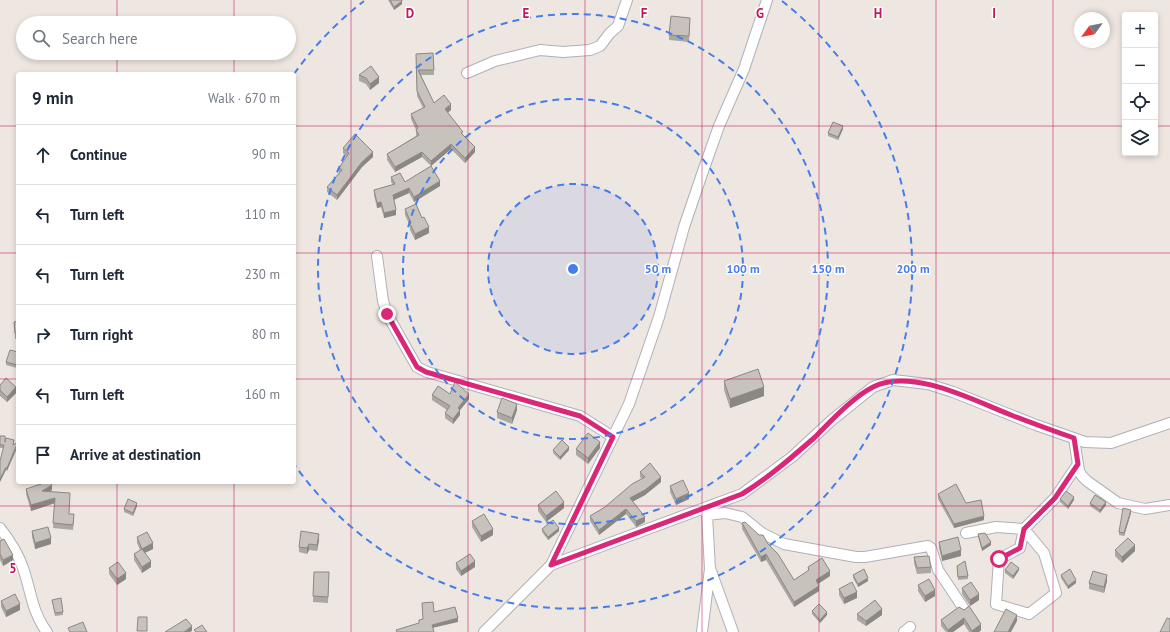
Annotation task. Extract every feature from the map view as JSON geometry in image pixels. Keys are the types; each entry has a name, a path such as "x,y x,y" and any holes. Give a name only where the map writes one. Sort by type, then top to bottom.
{"street":[{"path":"467,73 495,61 540,50 563,52 590,50 600,46 610,33 618,26 626,0"},
{"path":"484,632 551,565 629,404 649,349 702,174 719,126 744,69 767,0"},
{"path":"377,256 383,301 387,314 417,367 426,372 580,416 613,437"},
{"path":"551,565 705,511 742,494 755,486 792,457 838,415 873,387 893,380 928,384 947,390 1085,442 1111,443 1170,423"},
{"path":"1074,438 1078,464 1082,476 1118,502 1146,509 1170,505"},
{"path":"966,534 996,527 1024,529 1044,553 1056,593 1029,614 996,604 999,559 1020,548 1024,529 1055,498 1078,464"},
{"path":"702,632 710,570 705,511"},
{"path":"705,511 742,517 762,533 784,544 856,557 865,557 928,546 931,548 935,563 941,574 964,609"},
{"path":"0,528 14,547 24,568 33,605 47,632"},
{"path":"710,570 733,632"}],"building":[{"path":"390,0 402,0 402,1 394,7"},
{"path":"671,16 690,18 689,36 669,35"},
{"path":"433,53 434,70 418,70 434,103 444,95 451,104 445,109 463,132 461,133 475,147 465,158 451,144 431,161 422,152 395,167 387,154 419,135 416,130 418,128 411,114 425,107 417,91 416,54"},
{"path":"371,66 379,77 370,84 366,78 359,75"},
{"path":"833,122 843,126 838,137 828,133"},
{"path":"355,134 373,152 362,162 337,195 327,187 342,170 339,168 349,153 343,148"},
{"path":"431,166 440,181 414,197 409,188 393,195 396,210 384,213 381,202 377,203 374,190 395,184 391,177 400,173 405,182"},
{"path":"416,204 422,218 424,217 429,227 415,234 405,209"},
{"path":"14,322 16,322 16,333 15,333"},
{"path":"10,350 16,352 16,365 6,362"},
{"path":"758,369 764,387 730,399 724,381"},
{"path":"6,378 16,387 7,397 0,390 0,385"},
{"path":"455,382 469,394 458,408 460,410 453,419 445,413 450,406 432,395 438,386 450,394"},
{"path":"502,398 517,404 512,418 497,412"},
{"path":"588,433 600,442 588,458 576,449"},
{"path":"0,436 5,436 5,442 6,438 14,440 13,445 16,443 16,447 7,468 6,467 0,479 0,461 4,445 0,445"},
{"path":"562,440 569,447 560,457 553,450"},
{"path":"650,463 661,477 645,490 630,498 645,517 636,521 626,509 599,530 590,516 605,507 632,484 645,477 640,472"},
{"path":"683,480 689,493 676,499 670,486"},
{"path":"41,484 52,484 42,491 70,493 69,514 74,514 73,525 53,523 55,498 31,505 26,489"},
{"path":"956,484 966,503 981,500 984,516 954,524 938,494"},
{"path":"556,491 564,502 546,516 538,505"},
{"path":"1066,491 1074,497 1068,506 1060,499"},
{"path":"1095,495 1106,502 1100,510 1090,503"},
{"path":"128,499 137,503 133,513 124,509"},
{"path":"1123,508 1131,510 1124,533 1119,532"},
{"path":"484,514 493,529 481,536 472,521"},
{"path":"553,520 559,528 548,537 542,529"},
{"path":"745,522 759,535 763,535 768,544 778,554 794,580 809,570 808,567 822,558 830,571 816,580 819,586 794,602 766,554 761,557 742,523"},
{"path":"48,527 51,538 35,543 32,531"},
{"path":"301,531 319,534 317,545 309,544 307,548 299,547"},
{"path":"147,532 153,543 142,549 137,537"},
{"path":"985,533 991,542 982,548 978,534"},
{"path":"958,537 961,550 942,556 939,542"},
{"path":"1128,538 1135,545 1122,557 1115,550"},
{"path":"4,539 13,555 3,560 0,554 0,541"},
{"path":"142,549 151,561 142,567 134,554"},
{"path":"470,554 475,561 461,571 456,563"},
{"path":"929,556 931,567 917,568 914,557"},
{"path":"965,561 968,576 958,577 957,566"},
{"path":"118,562 126,573 117,579 109,568"},
{"path":"1011,562 1019,568 1013,576 1005,570"},
{"path":"864,569 868,578 858,584 853,575"},
{"path":"1070,569 1076,580 1068,586 1061,575"},
{"path":"1093,571 1107,575 1104,587 1089,583"},
{"path":"314,572 329,572 328,597 313,596"},
{"path":"929,579 935,590 925,596 918,585"},
{"path":"852,582 857,592 844,598 839,589"},
{"path":"971,582 979,594 970,600 962,588"},
{"path":"15,594 20,604 6,611 1,601"},
{"path":"61,598 63,612 55,613 52,600"},
{"path":"875,600 882,609 866,621 857,614"},
{"path":"433,602 434,612 455,607 458,618 432,625 434,632 397,632 396,630 419,623 419,620 423,619 422,603"},
{"path":"819,604 827,612 820,620 812,611"},
{"path":"969,606 981,624 972,631 964,618 948,630 941,620 959,607 964,610"},
{"path":"1006,609 1017,615 1008,632 994,632"},
{"path":"138,617 147,617 147,631 137,631"},
{"path":"1167,618 1170,619 1170,632 1160,632"},
{"path":"186,619 192,626 184,632 165,632"},
{"path":"83,622 87,632 70,632 68,628"},
{"path":"202,625 207,632 196,632 194,630"}],"route":[{"path":"387,314 417,367 426,372 580,416 613,437 551,565 703,507 742,494 770,475 832,420 873,387 893,380 928,384 953,392 1036,425 1074,438 1078,464 1055,498 1024,529 1020,548 999,559"}]}
